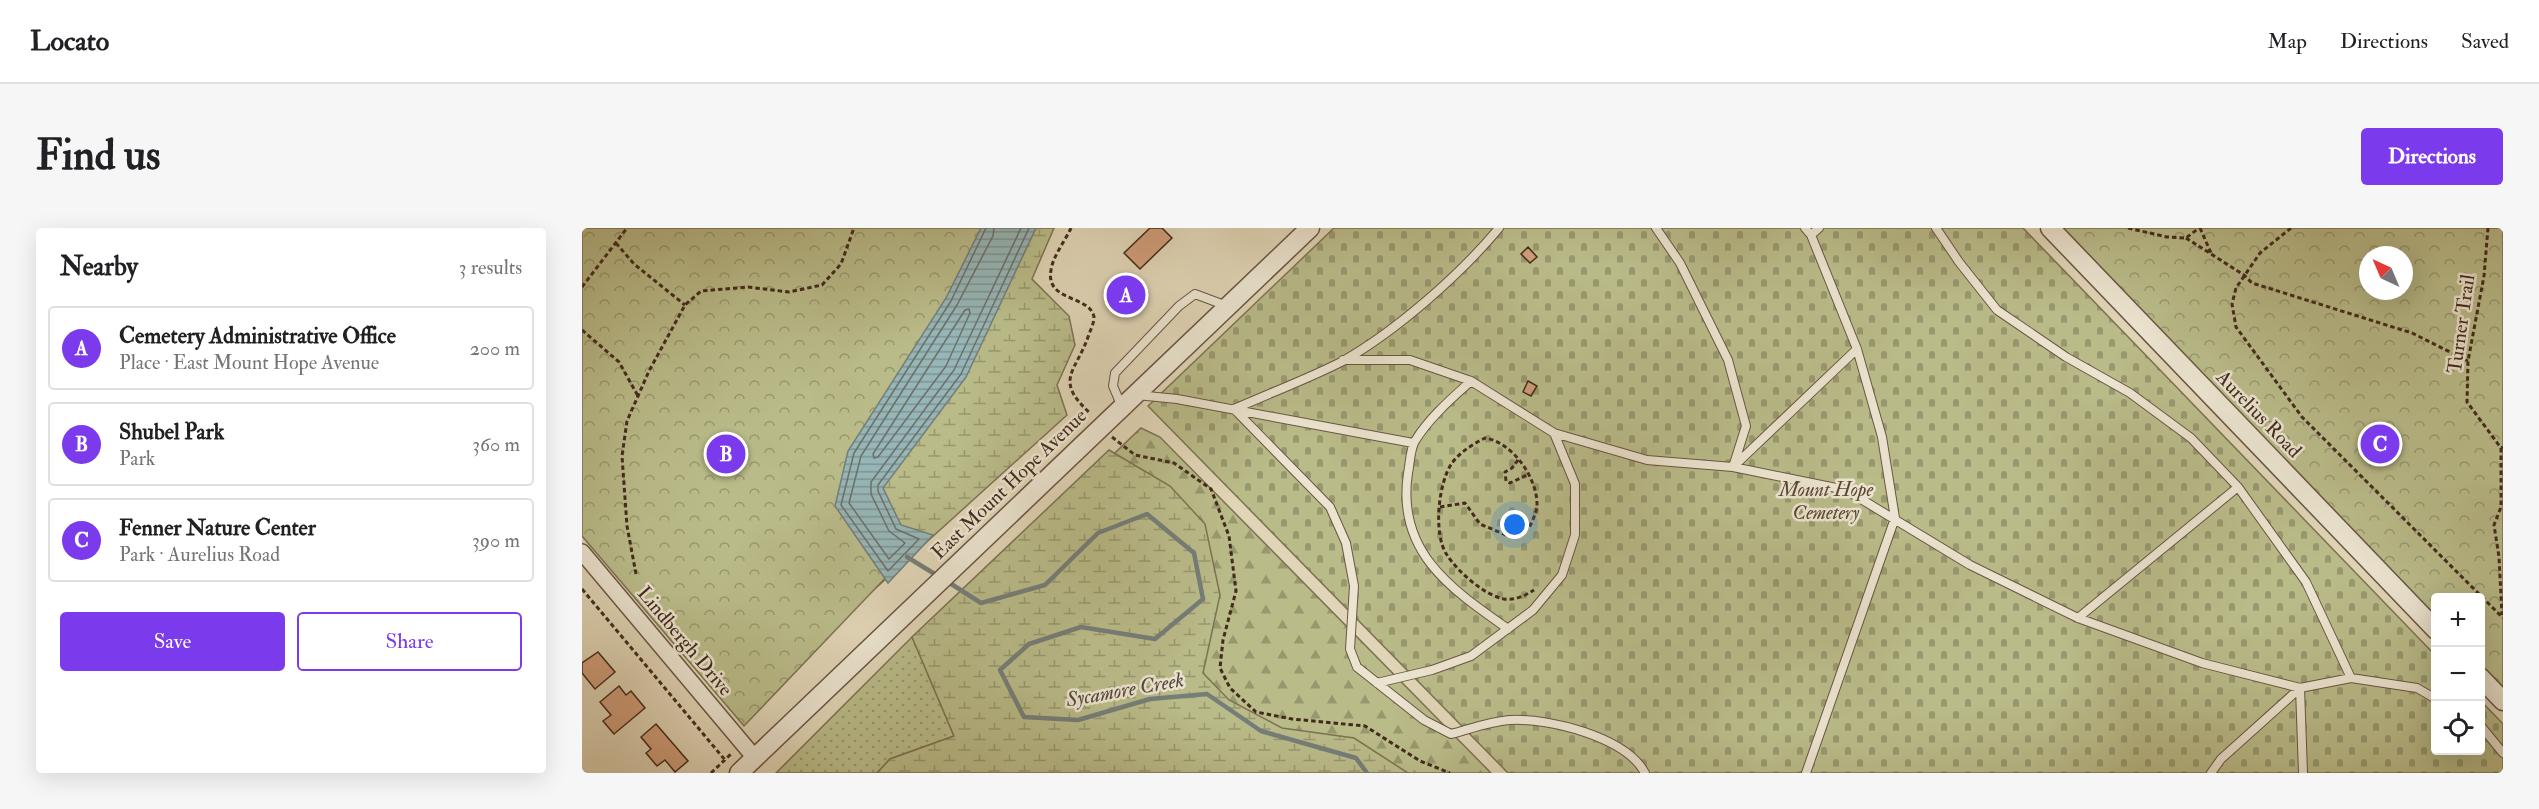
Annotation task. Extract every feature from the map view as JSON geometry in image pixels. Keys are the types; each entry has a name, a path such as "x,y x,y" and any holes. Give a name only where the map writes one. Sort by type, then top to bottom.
{"street":[{"name":"East Mount Hope Avenue","path":"740,773 1310,228"},
{"name":"Aurelius Road","path":"2050,228 2431,625"},
{"name":"Lindbergh Drive","path":"582,552 755,758"},
{"path":"2485,681 2503,701"}],"lane":[{"path":"1234,409 1343,360 1406,317 1476,255 1499,228"},
{"path":"1656,228 1680,263 1728,360 1746,426 1733,467"},
{"path":"1804,228 1811,236 1857,349 1882,437 1895,518 1806,773"},
{"path":"1811,236 1819,228"},
{"path":"1936,228 1997,310 2066,357 2130,393 2191,438 2238,487 2306,582 2351,678"},
{"path":"1122,408 1113,386 1115,373 1179,306 1195,294 1229,307"},
{"path":"1733,467 1857,349"},
{"path":"1343,360 1410,360 1471,381 1554,433 1647,460 1733,467 1846,490 1970,565 2078,618 2202,663 2300,688 2351,678 2417,688 2431,696"},
{"path":"1471,381 1444,405 1413,443 1407,483 1408,523 1423,554 1447,585 1508,629"},
{"path":"1137,395 1177,399 1413,443"},
{"path":"1234,409 1330,507 1346,543 1354,586 1350,649 1357,667 1424,720 1451,734 1511,720 1580,728 1610,743 1641,765 1645,773"},
{"path":"1377,683 1432,670 1471,656 1533,610 1562,575 1575,535 1575,484 1554,433"},
{"path":"2078,618 2238,487"},
{"path":"2211,773 2221,759 2300,688"},
{"path":"2300,688 2303,773"},
{"path":"2485,729 2503,753"}],"path":[{"path":"582,287 627,228"},
{"path":"636,574 627,526 622,456 627,421 649,371 685,305 701,291 748,287 789,292 822,285 841,264 854,228"},
{"path":"1071,228 1051,268 1051,276 1059,293 1086,306 1092,312 1094,320 1086,345 1070,372 1072,394 1088,412"},
{"path":"2128,228 2167,237 2186,238 2244,275 2252,283 2412,333 2468,361"},
{"path":"2186,238 2199,228 2212,255"},
{"path":"2291,228 2260,253 2236,288 2232,304 2236,327 2302,417 2502,617"},
{"name":"Turner Trail","path":"2488,228 2484,276 2468,361 2467,402 2502,447"},
{"path":"616,243 634,264 685,305"},
{"path":"582,330 619,362 638,396"},
{"path":"1112,438 1135,454 1174,463 1211,489 1229,536 1236,591 1223,640 1220,669 1230,688 1256,712 1292,719 1365,726 1420,761 1450,773"},
{"path":"1440,507 1465,503 1480,524 1506,536 1528,528 1537,506 1534,487 1518,460 1503,445 1485,438 1472,444 1452,463 1443,483 1440,507 1438,530 1446,555 1467,577 1490,594 1506,600 1523,597 1562,575"},
{"path":"2502,447 2501,507 2494,525 2499,556 2502,617"},
{"path":"1518,460 1512,468 1505,472 1506,482 1510,483 1528,475"},
{"path":"1506,536 1507,518"},
{"path":"582,590 725,760"},
{"path":"711,773 743,743"}],"green space":[{"path":"582,228 1007,228 841,487 892,571 744,726 582,536"},
{"path":"865,228 1054,228 1032,279 1069,316 1075,345 1057,385 1067,415 762,691"},
{"name":"Mount Hope Cemetery","path":"1334,228 2023,228 2431,651 2431,755 2485,755 2485,705 2503,724 2503,773 1508,773 1148,406"},
{"path":"2050,228 2503,228 2503,701 2485,681 2485,593 2431,593 2431,626"},
{"path":"1141,428 1160,437 1491,773 1133,773 983,579"},
{"path":"1109,450 1170,486 1205,524 1220,595 1203,673 1229,700 1282,728 1354,738 1408,773 877,773 890,759 954,736 912,637"},
{"path":"912,637 954,736 890,759 877,773 776,773"}],"water":[{"path":"981,228 1036,228 966,377 883,488 901,525 933,535 888,583 835,506 848,451 946,298"}],"building":[{"path":"1150,228 1162,228 1172,238 1140,269 1124,253"},
{"path":"1528,247 1537,257 1530,263 1521,254"},
{"path":"1122,280 1126,284 1129,282 1140,293 1124,309 1113,297 1120,291 1116,286"},
{"path":"1528,381 1537,386 1531,396 1523,392"},
{"path":"598,652 615,672 595,689 582,673 582,663"},
{"path":"619,686 626,695 631,691 645,708 614,734 603,721 611,715 600,702"},
{"path":"656,724 688,761 675,772 665,760 657,766 646,753 651,749 641,737"}],"waterway":[{"name":"Sycamore Creek","path":"945,580 981,603 1045,585 1098,533 1147,514 1194,553 1203,599 1155,639 1081,627 1029,644 1000,670 1024,717 1078,720 1150,699 1207,694 1261,731 1356,758 1367,773"},
{"name":"Sycamore Creek","path":"907,557 938,576"}],"place":[{"name":"Cemetery Administrative Office","path":"1126,295"},
{"name":"Fenner Nature Center","path":"2380,444"},
{"name":"Shubel Park","path":"726,454"}]}
